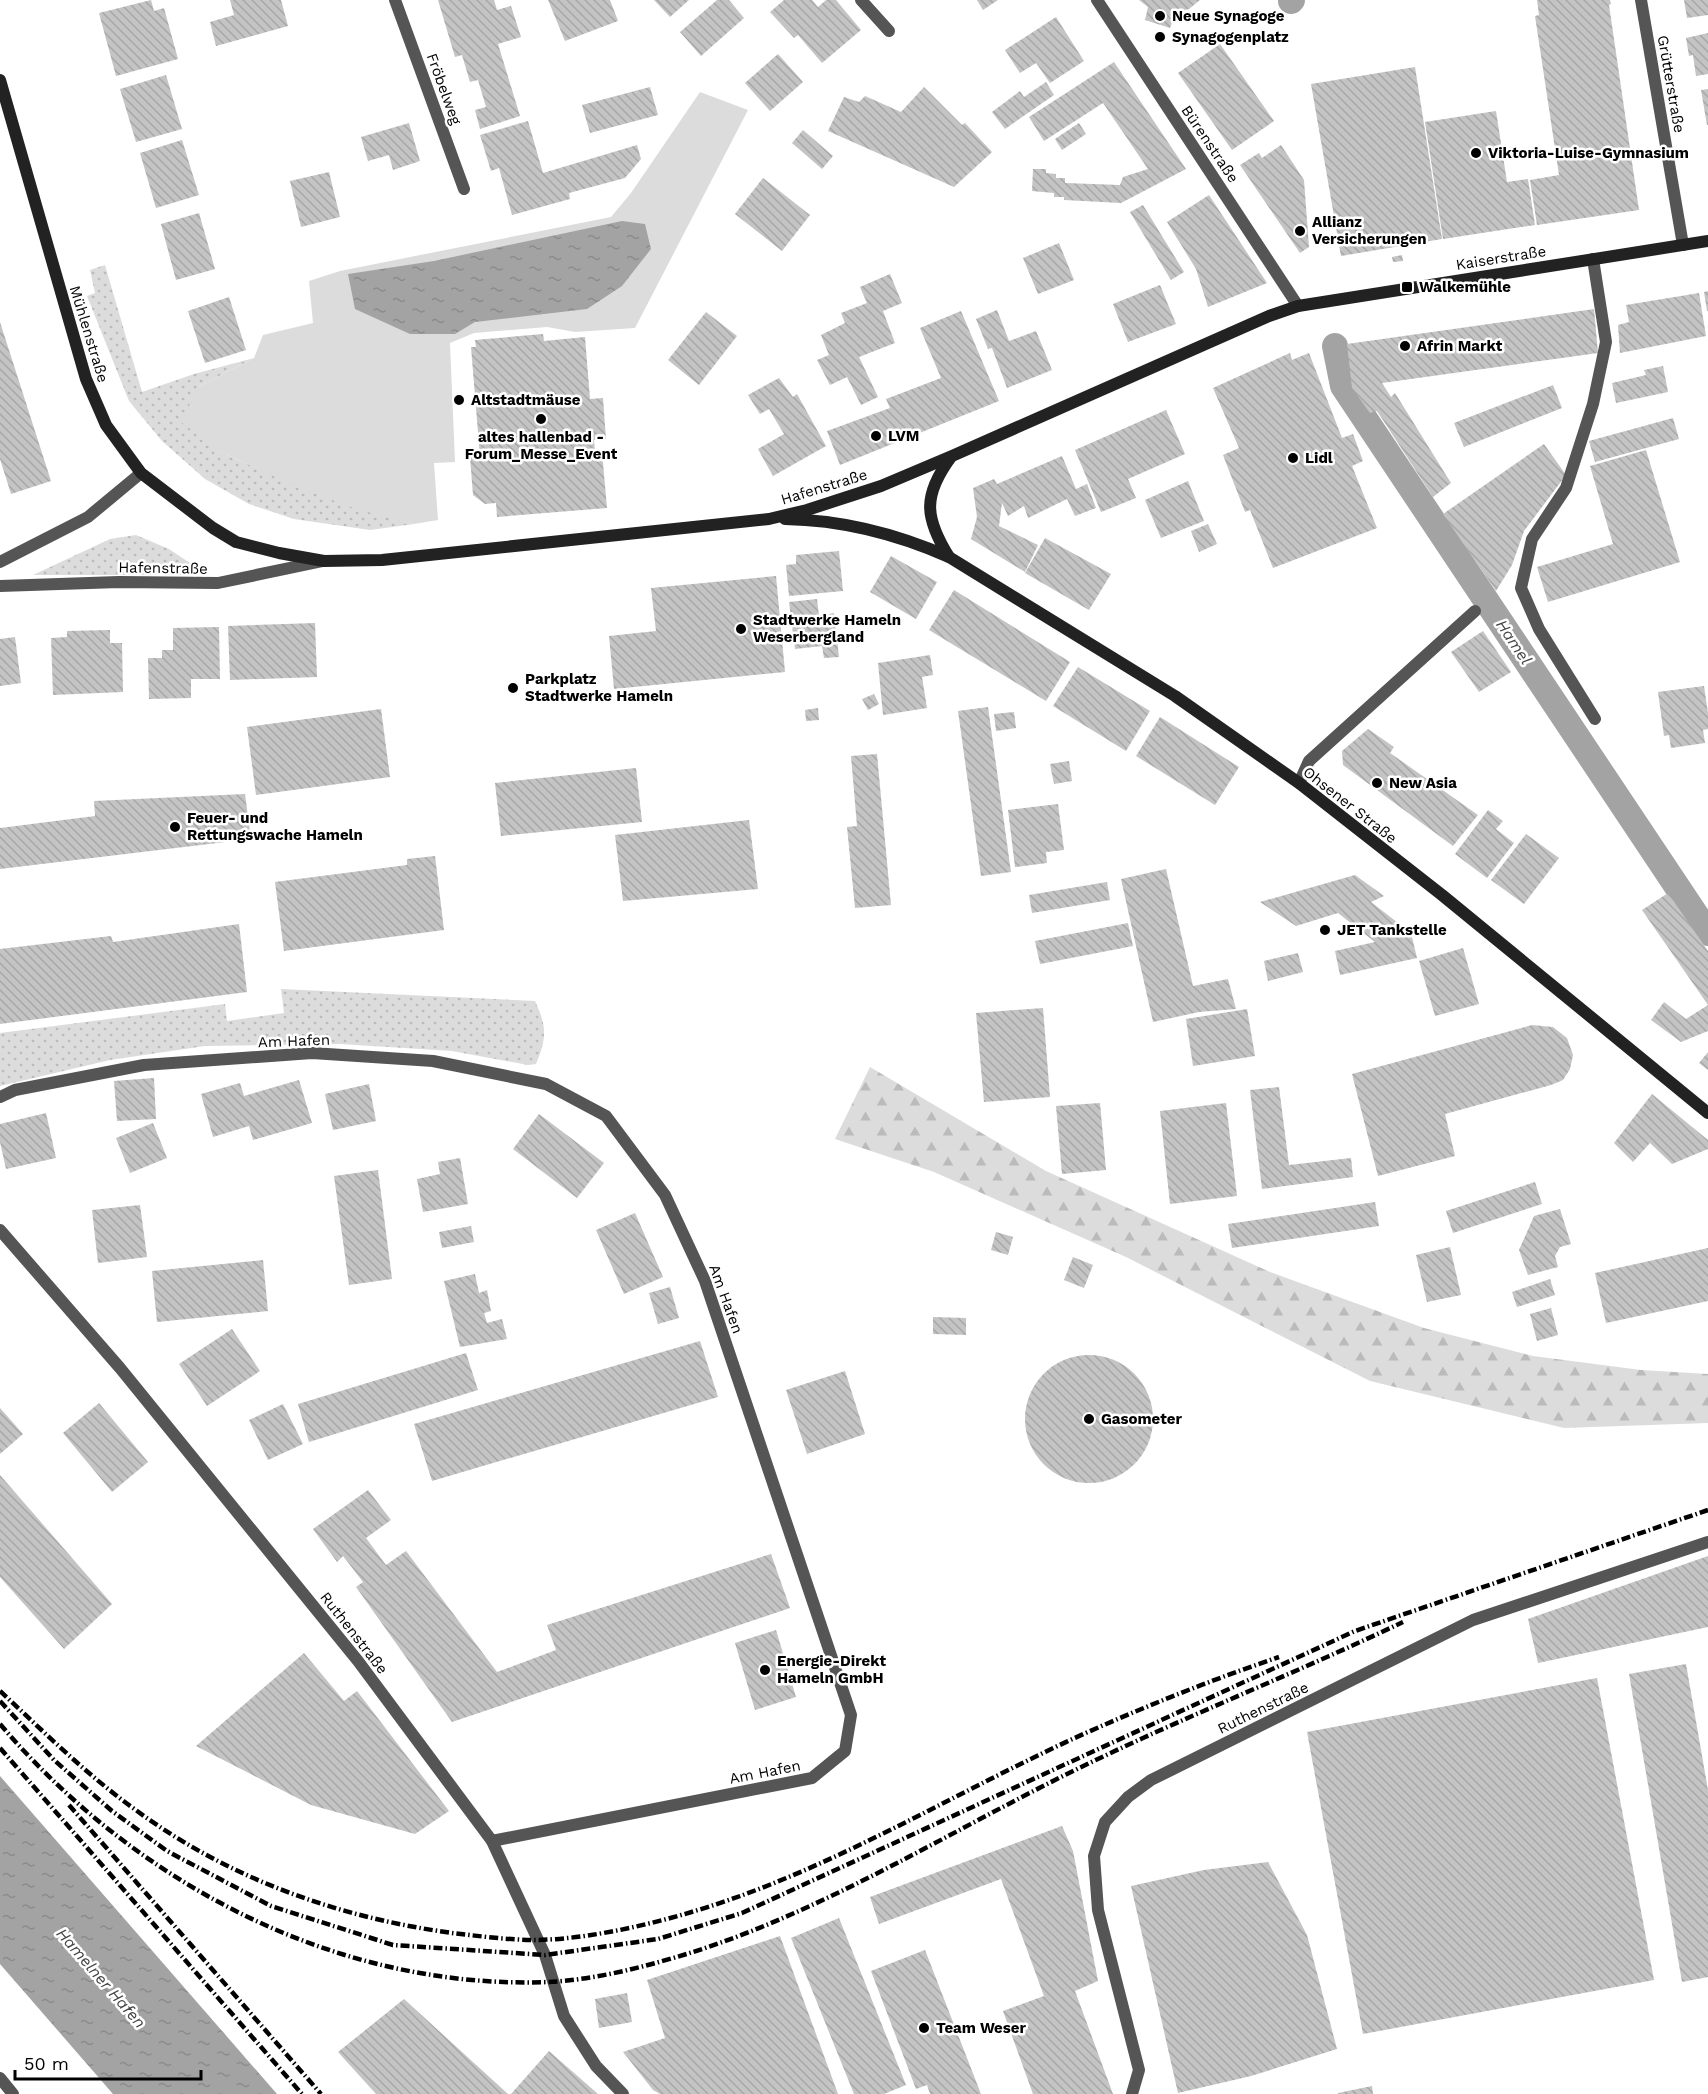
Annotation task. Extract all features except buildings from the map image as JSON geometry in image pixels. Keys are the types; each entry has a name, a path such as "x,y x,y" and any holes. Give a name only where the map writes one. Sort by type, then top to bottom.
{"main road":[{"name":"Mühlenstraße","path":"0,80 86,379 106,424 141,473 189,512 236,542"},
{"name":"Kaiserstraße","path":"1298,306 1708,241"},
{"name":"Hafenstraße","path":"236,542 324,561 441,555 769,519 854,495 952,456 1208,342 1298,306"},
{"name":"Ohsener Straße","path":"949,556 932,526 929,512 931,492 939,473 952,456"},
{"name":"Ohsener Straße","path":"769,519 861,527 949,556 1175,696 1299,783 1442,895 1708,1113"}],"street":[{"name":"Fröbelweg","path":"395,0 464,189"},
{"path":"861,0 889,31"},
{"name":"Bürenstraße","path":"1097,0 1298,306"},
{"name":"Grütterstraße","path":"1641,0 1683,244"},
{"path":"1593,259 1606,342 1593,404 1566,488 1532,539 1521,588 1539,629 1594,719"},
{"path":"0,562 88,517 141,473"},
{"name":"Hafenstraße","path":"0,586 119,582 218,583 324,561"},
{"path":"1299,783 1309,761 1474,611"},
{"name":"Am Hafen","path":"0,1097 15,1090 144,1065 312,1053 433,1061 546,1084 606,1116 665,1195 705,1281 851,1715 845,1751 812,1778 492,1841"},
{"name":"Ruthenstraße","path":"0,1230 120,1368 351,1652 492,1841 545,1955 564,2016 596,2066 622,2094"},
{"name":"Ruthenstraße","path":"1132,2094 1139,2070 1098,1910 1094,1856 1104,1822 1128,1797 1150,1780 1473,1620 1708,1542"},
{"path":"0,2078 13,2094"}],"green space":[{"path":"700,92 748,110 635,328 575,332 547,327 474,333 450,343 455,462 434,463 438,520 414,524 356,509 295,486 221,452 181,422 198,387 254,358 263,335 313,323 309,281 340,271 611,217 631,193"},
{"path":"105,265 142,392 194,374 254,358 198,387 221,452 316,492 414,524 370,530 294,519 249,504 205,479 162,441 129,401 87,296 95,293 90,270"},
{"path":"136,535 169,549 208,575 33,575 110,539"},
{"path":"281,989 535,1001 542,1018 544,1039 536,1064 528,1065 452,1051 340,1044 205,1046 110,1060 0,1086 0,1033 225,1004 227,1021 284,1013"},
{"path":"870,1067 1046,1171 1270,1272 1424,1328 1533,1356 1641,1370 1708,1374 1708,1423 1564,1428 1370,1381 1126,1257 934,1172 835,1139"}],"water":[{"path":"622,221 645,224 651,249 622,286 587,309 475,322 455,334 410,334 355,309 348,274 434,261"},
{"name":"Hamelner Hafen","path":"0,1776 277,2094 113,2094 0,1964"}],"waterway":[{"name":"Hamel","path":"1335,346 1343,386 1708,933"}],"railway":[{"path":"0,1701 54,1760 112,1811 167,1851 271,1906 393,1945 545,1955 658,1939 742,1913 1355,1631 1708,1510"},
{"path":"0,1724 54,1781 113,1833 177,1878 245,1916 317,1946 392,1967 469,1980 566,1981 621,1972 676,1957 788,1916 880,1872 1103,1756 1403,1622"},
{"path":"0,1691 82,1767 133,1808 206,1855 245,1874 284,1891 366,1917 452,1933 536,1940 561,1939 614,1931 694,1911 743,1895 874,1838 1088,1732 1183,1692 1279,1657"},
{"path":"0,1748 302,2094"},
{"path":"69,1805 321,2094"}],"place":[{"name":"Neue Synagoge","path":"1160,16"},
{"name":"Synagogenplatz","path":"1160,37"},
{"name":"Viktoria-Luise-Gymnasium","path":"1476,153"},
{"name":"Allianz Versicherungen","path":"1300,231"},
{"name":"Walkemühle","path":"1407,287"},
{"name":"Afrin Markt","path":"1405,346"},
{"name":"Altstadtmäuse","path":"459,400"},
{"name":"altes hallenbad - Forum_Messe_Event","path":"541,419"},
{"name":"LVM","path":"876,436"},
{"name":"Lidl","path":"1293,458"},
{"name":"Stadtwerke Hameln Weserbergland","path":"741,629"},
{"name":"Parkplatz Stadtwerke Hameln","path":"513,688"},
{"name":"New Asia","path":"1377,783"},
{"name":"Feuer- und Rettungswache Hameln","path":"175,827"},
{"name":"JET Tankstelle","path":"1325,930"},
{"name":"Gasometer","path":"1089,1419"},
{"name":"Energie-Direkt Hameln GmbH","path":"765,1670"},
{"name":"Team Weser","path":"924,2028"}]}
